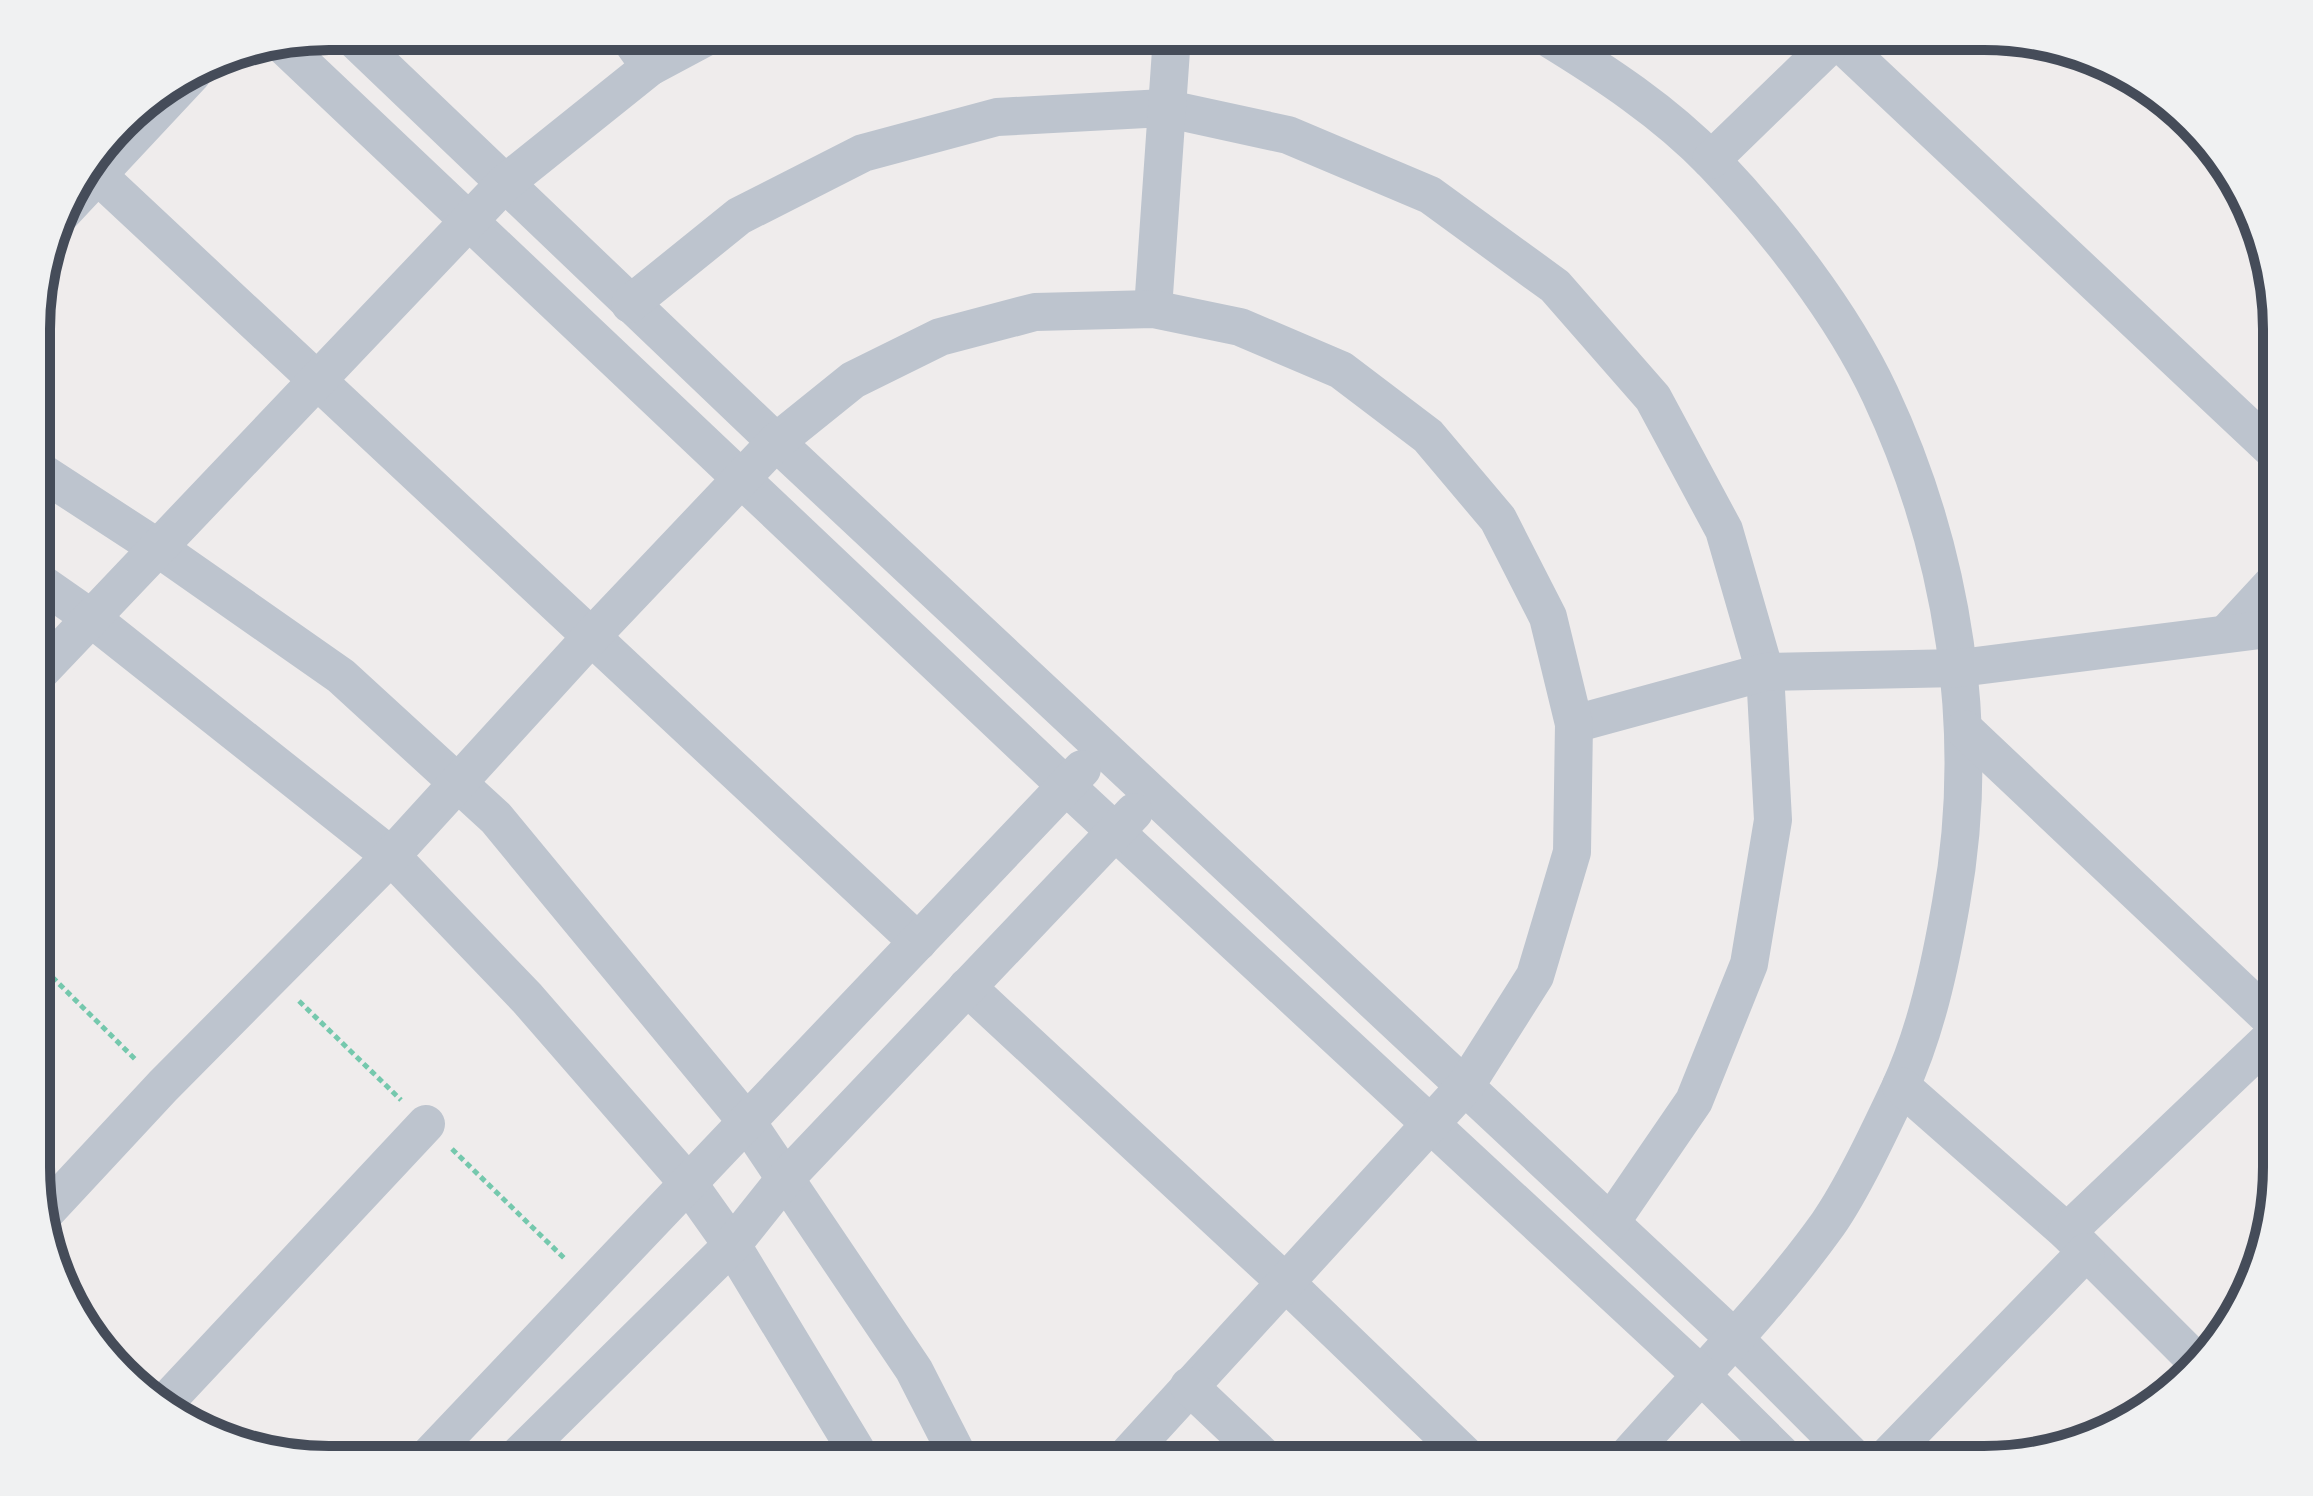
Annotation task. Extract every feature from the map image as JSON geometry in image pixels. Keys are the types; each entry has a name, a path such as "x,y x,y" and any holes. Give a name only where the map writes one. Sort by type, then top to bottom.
{"street":[{"path":"1153,309 1164,108 1170,50"},
{"path":"1569,50 1612,76 1711,160 1805,269 1879,392 1931,527 1960,668 1964,729 1960,851 1939,971 1901,1086 1830,1221 1736,1340 1700,1374 1637,1445"},
{"path":"1711,160 1825,50"},
{"path":"1850,50 2262,440"},
{"path":"366,51 776,442 1736,1340 1841,1445"},
{"path":"639,51 650,67"},
{"path":"50,661 504,184 650,67 680,51"},
{"path":"292,53 1066,786 1117,830 1700,1374 1772,1445"},
{"path":"630,304 739,216 863,153 997,117 1164,108 1288,135 1430,195 1555,286 1653,398 1724,530 1765,672 1773,820 1749,964 1694,1101 1611,1222"},
{"path":"112,154 153,113"},
{"path":"97,175 918,942"},
{"path":"52,1205 163,1086 391,856 591,637 776,442 853,380 940,337 1035,312 1153,309 1240,327 1341,370 1428,436 1498,519 1548,617 1574,724 1572,852 1535,976 1466,1085 1136,1446"},
{"path":"50,478 158,548 341,676 496,818 747,1122 914,1370 953,1446"},
{"path":"50,589 91,618 391,856 527,998 688,1183 732,1245 849,1446"},
{"path":"2227,633 2262,595"},
{"path":"1574,724 1765,672 1960,668 2262,630"},
{"path":"1964,729 2262,1011"},
{"path":"438,1446 1103,747"},
{"path":"528,1446 732,1245 784,1180 1152,793"},
{"path":"967,987 1285,1282 1455,1445"},
{"path":"1897,1445 2076,1242 2262,1048"},
{"path":"1901,1086 2076,1242 2189,1354"},
{"path":"171,1397 426,1124"},
{"path":"1189,1386 1252,1445"}],"path":[{"path":"50,975 163,1086"}]}
